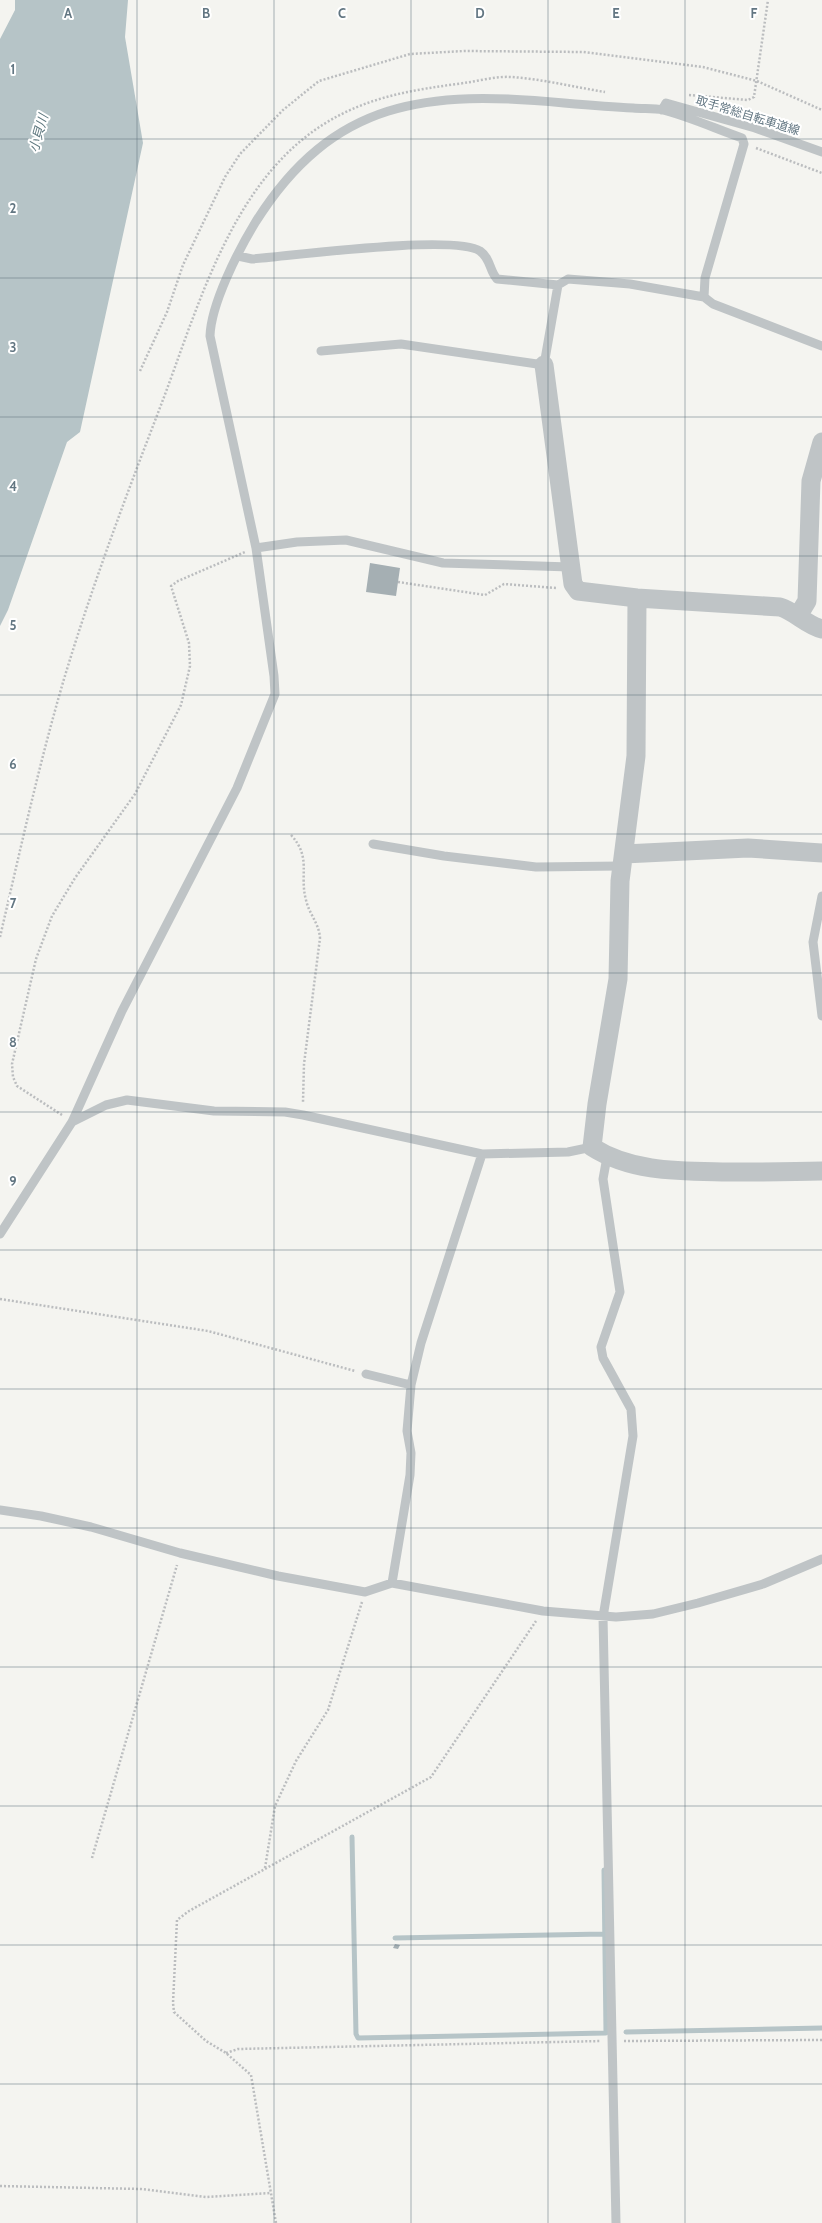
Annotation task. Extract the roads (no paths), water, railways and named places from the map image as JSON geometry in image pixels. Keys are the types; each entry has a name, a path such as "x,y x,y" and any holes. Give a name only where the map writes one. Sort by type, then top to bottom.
{"street":[{"path":"544,365 570,567 573,584 578,591 637,598 780,607 791,610 810,626 822,629"},
{"path":"798,616 807,601 811,481 822,442"},
{"path":"637,598 636,756 618,907 618,979 597,1104 599,1152 635,1166 679,1171 822,1171"},
{"path":"623,860 748,848 822,853"}],"lane":[{"path":"0,1234 72,1122 122,1011 237,788 275,694 274,676 256,548 210,336 210,322 244,241 283,184 320,145 342,131 373,116 432,100 505,97 664,106 742,138 744,144 705,278 704,297"},
{"name":"取手常総自転車道線","path":"664,106 755,128 822,152"},
{"path":"238,256 252,259 429,244 459,245 471,247 487,257 493,275 497,279 558,285 568,279 630,284 704,297 713,304 822,346"},
{"path":"321,351 401,344 544,365 558,285"},
{"path":"256,548 297,542 346,540 443,563 570,567"},
{"path":"373,844 444,856 536,867 623,860"},
{"path":"822,896 813,942 822,1016"},
{"path":"72,1122 106,1105 127,1100 214,1110 285,1112 482,1154 599,1152 620,1292 601,1347 602,1358 631,1409 633,1436 603,1616 616,2223"},
{"path":"392,1583 410,1475 411,1453 407,1432 411,1384 421,1343 482,1154"},
{"path":"366,1374 411,1384"},
{"path":"0,1510 41,1516 91,1527 180,1553 278,1576 365,1592 392,1583 543,1611 603,1616 654,1614 698,1603 763,1584 822,1559"}],"water":[{"name":"小貝川","path":"15,0 128,0 125,37 143,143 80,432 67,442 8,610 0,626 0,39 15,10"}],"waterway":[{"path":"352,1837 356,2034 358,2038 606,2033 604,1870"},
{"path":"395,1938 604,1934"},
{"path":"626,2032 822,2028"}]}
